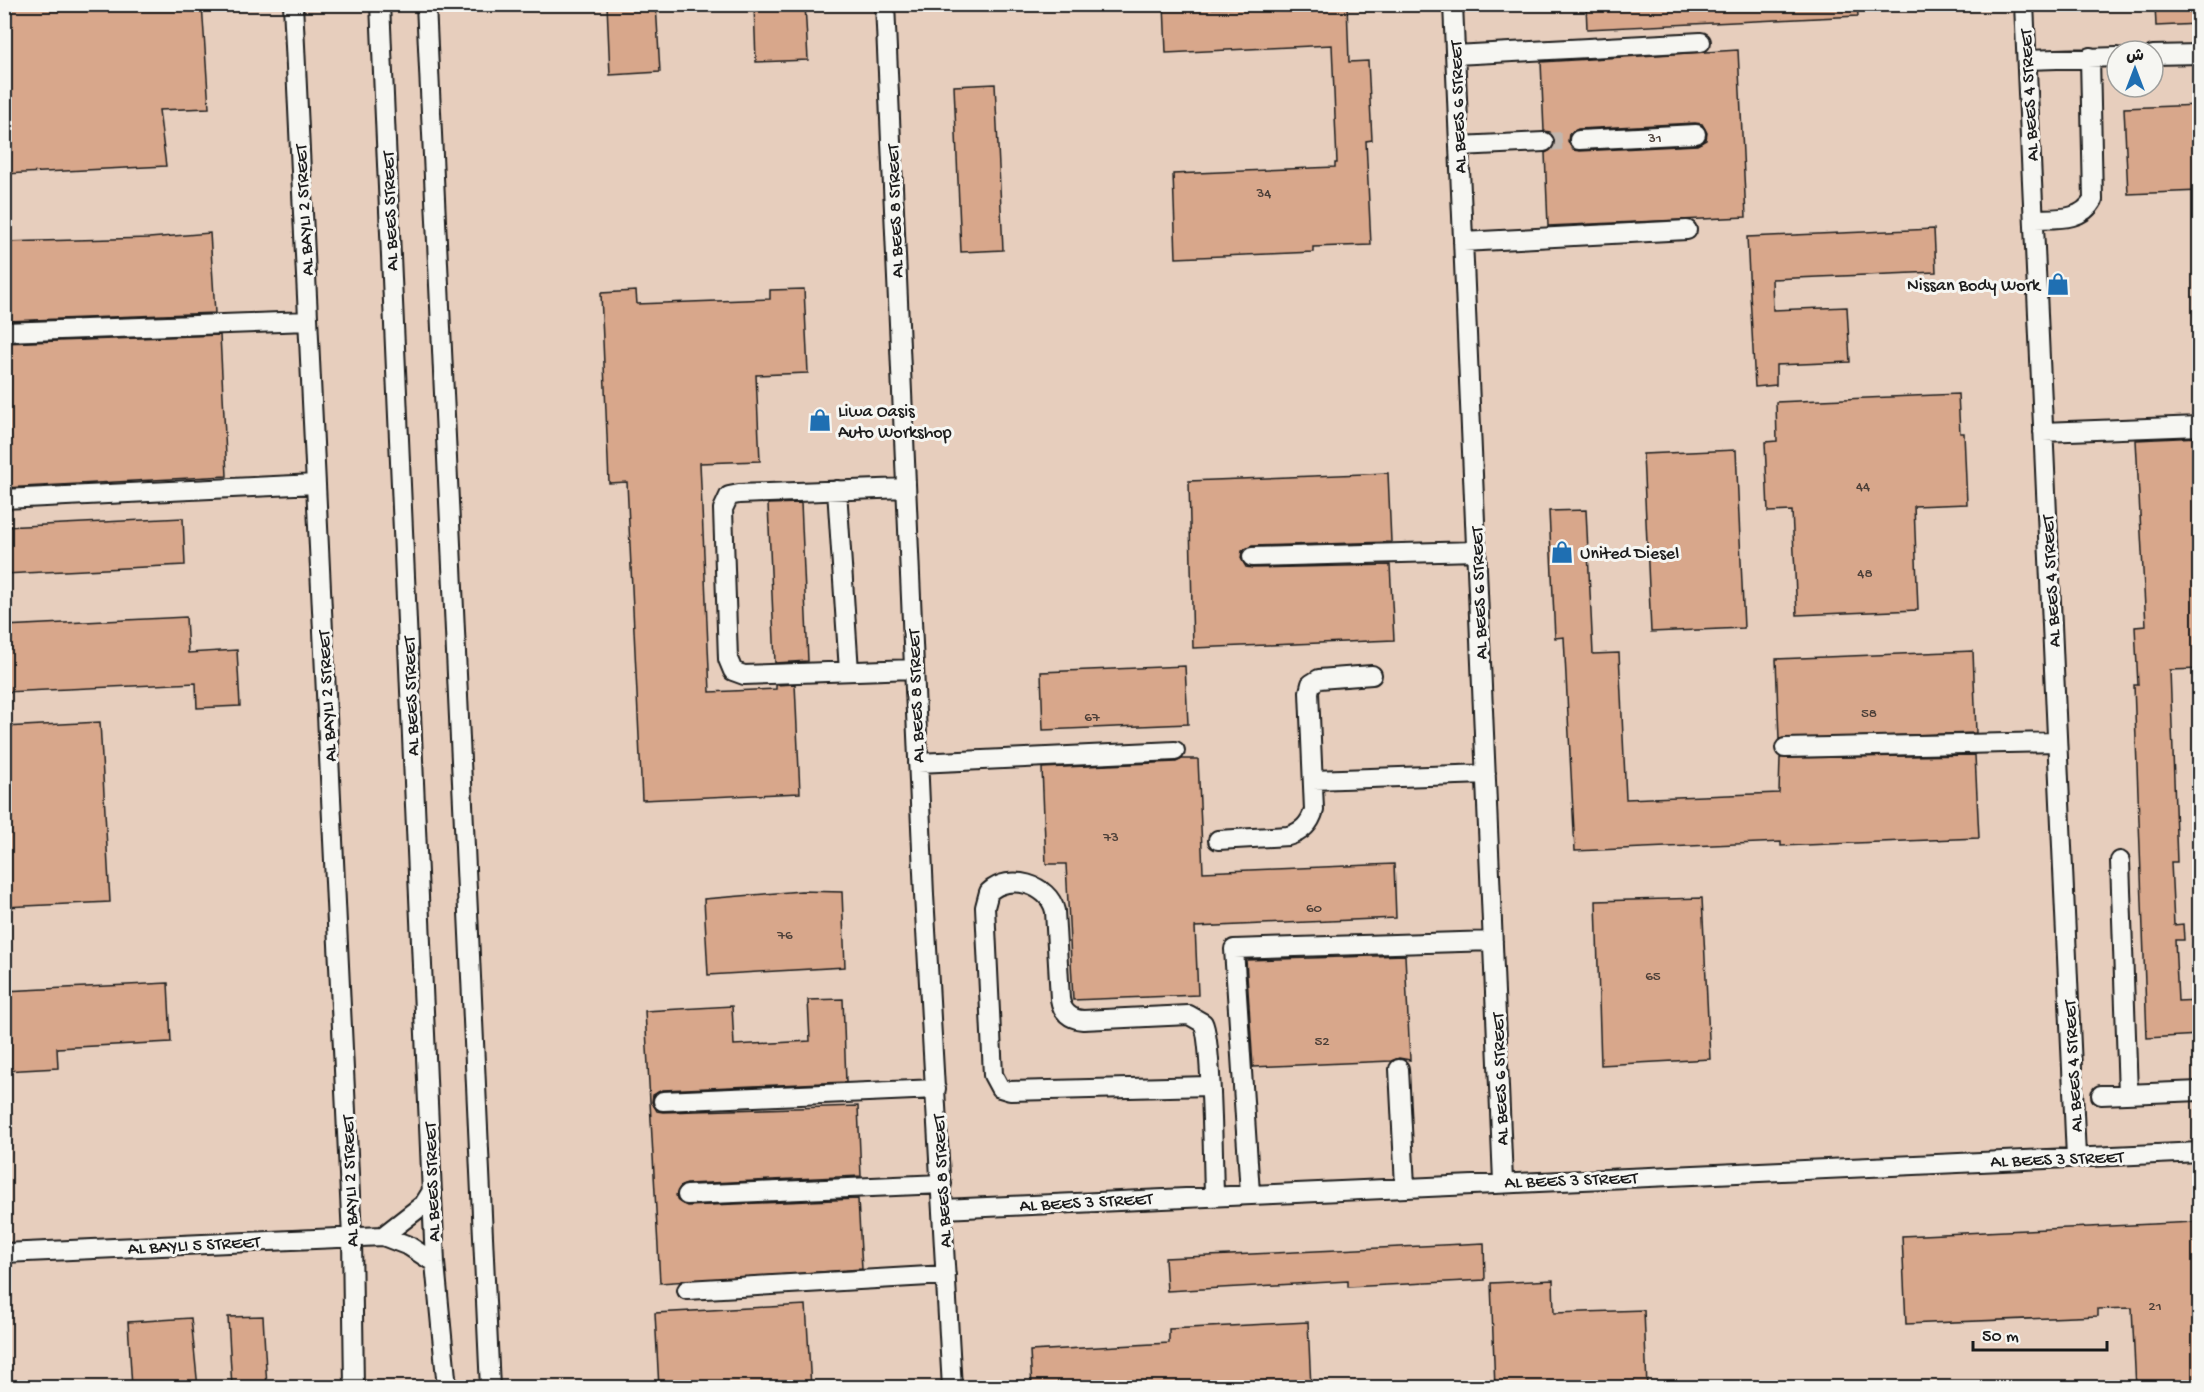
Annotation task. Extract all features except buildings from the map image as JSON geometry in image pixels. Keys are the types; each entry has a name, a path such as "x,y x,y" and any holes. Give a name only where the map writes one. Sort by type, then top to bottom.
{"street":[{"name":"AL BAYLI 2 STREET","path":"293,4 352,1237 354,1388"},
{"name":"AL BEES STREET","path":"380,4 435,1263 447,1388"},
{"path":"426,4 490,1388"},
{"name":"AL BEES 8 STREET","path":"885,4 918,763 952,1388"},
{"name":"AL BEES 6 STREET","path":"1453,4 1503,1181"},
{"name":"AL BEES 4 STREET","path":"2024,4 2076,1157"},
{"path":"1455,55 1701,42"},
{"path":"2165,55 2199,54"},
{"path":"2034,219 2078,215 2090,207 2093,200 2091,57"},
{"path":"2027,60 2105,57"},
{"path":"1579,140 1696,134"},
{"path":"1459,146 1544,142"},
{"path":"1463,242 1687,230"},
{"path":"4,332 308,321"},
{"path":"2043,432 2199,426"},
{"path":"4,499 316,484"},
{"path":"906,488 734,494 726,500 723,509 728,659 732,671 744,675 914,669"},
{"path":"837,490 849,671"},
{"path":"1252,557 1476,551"},
{"path":"1218,840 1296,834 1312,817 1313,780 1309,692 1311,684 1319,679 1372,675"},
{"path":"1785,748 2057,742"},
{"path":"918,763 1175,751"},
{"path":"1313,780 1486,774"},
{"path":"2120,861 2128,1094"},
{"path":"1209,1086 1010,1091 1000,1088 993,1075 985,907 989,892 1003,885 1029,885 1041,889 1050,899 1055,911 1060,999 1063,1010 1071,1017 1083,1020 1189,1015 1199,1019 1206,1032 1209,1086 1214,1194"},
{"path":"1250,1193 1234,949 1493,941"},
{"path":"1399,1069 1405,1186"},
{"path":"663,1101 936,1089"},
{"path":"2101,1095 2199,1091"},
{"name":"AL BEES 3 STREET","path":"943,1209 1214,1194 2199,1152"},
{"path":"687,1195 942,1184"},
{"path":"383,1236 424,1204 432,1191"},
{"name":"AL BAYLI 5 STREET","path":"4,1253 383,1236 409,1246 435,1263"},
{"path":"687,1290 946,1275"}],"shaded area":[{"path":"5,5 2199,5 2199,1387 5,1388"}],"tunnel":[{"path":"1544,142 1579,140"}],"place":[{"name":"Nissan Body Work","path":"2058,284"},
{"name":"Liwa Oasis Auto Workshop","path":"820,420"},
{"name":"United Diesel","path":"1562,552"}]}
